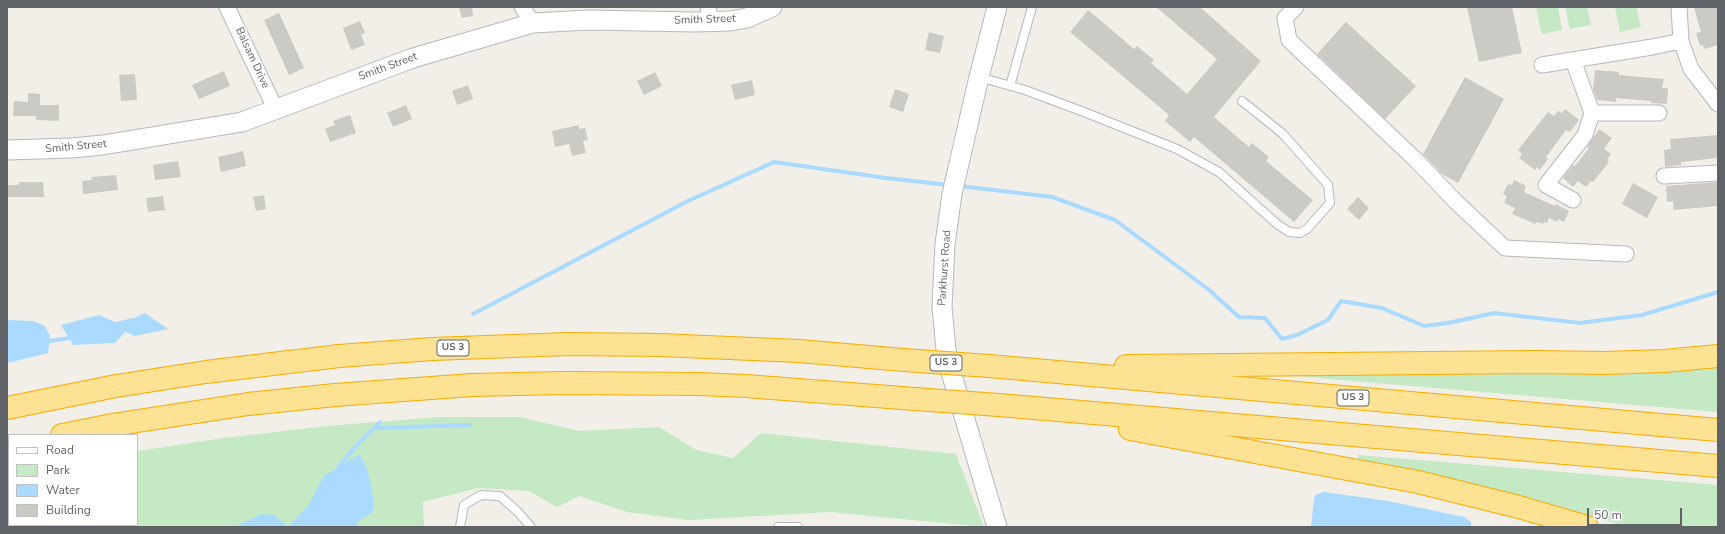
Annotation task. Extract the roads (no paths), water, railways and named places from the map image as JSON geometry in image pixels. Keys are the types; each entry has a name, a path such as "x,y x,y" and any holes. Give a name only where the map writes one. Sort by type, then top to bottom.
{"highway":[{"name":"US 3","path":"7,408 116,386 298,360 432,349 568,344 660,345 799,351 989,366 1718,430"},
{"path":"989,366 1527,362 1605,363 1664,361 1718,356"},
{"path":"68,434 157,418 294,398 503,384 609,382 715,385 999,405 1718,466"},
{"path":"999,405 1418,482 1518,507 1587,527"}],"street":[{"name":"Balsam Drive","path":"227,7 276,110"},
{"path":"522,7 533,23"},
{"name":"Smith Street","path":"7,150 65,149 111,144 242,122 413,58 533,23 710,15 730,21 747,18 772,7"},
{"name":"Parkhurst Road","path":"997,527 950,369 946,350 942,314 942,279 952,194 979,77 998,7"},
{"path":"1296,7 1285,18 1289,40 1418,162 1455,201 1505,248 1626,254"},
{"path":"1679,7 1681,41 1691,70 1718,104"},
{"path":"1542,65 1681,41"},
{"path":"1572,60 1592,112 1585,135 1546,185 1573,200"},
{"path":"1592,112 1659,113"},
{"path":"1664,176 1718,173"}],"lane":[{"path":"1010,86 1032,7"},
{"path":"979,77 1010,86 1084,112 1178,149 1219,172 1277,224 1289,232 1300,233 1307,229 1330,203 1328,185 1283,134 1242,101"},
{"path":"460,527 464,505 481,495 500,496 518,512 531,527"},
{"path":"778,527 798,527"}],"water":[{"path":"145,313 168,329 135,336 125,332 115,343 73,345 61,325 99,315 115,322 134,318"},
{"path":"7,320 33,321 45,326 50,336 48,353 7,363"},
{"path":"360,454 367,469 372,491 374,505 372,512 360,520 355,527 288,527 308,506 324,476"},
{"path":"1324,492 1388,501 1464,517 1471,522 1471,527 1311,527 1314,498 1316,495"},
{"path":"261,514 274,515 288,527 234,527"}],"waterway":[{"path":"473,314 688,201 774,162 886,178 949,185"},
{"path":"960,186 1052,197 1115,220 1208,289 1239,317 1265,318 1282,339 1297,335 1328,320 1341,301 1382,308 1424,326 1448,323 1494,313 1580,323 1642,315 1718,292"},
{"path":"50,341 69,338"},
{"path":"338,468 357,445 380,422"},
{"path":"376,428 470,425"}]}
